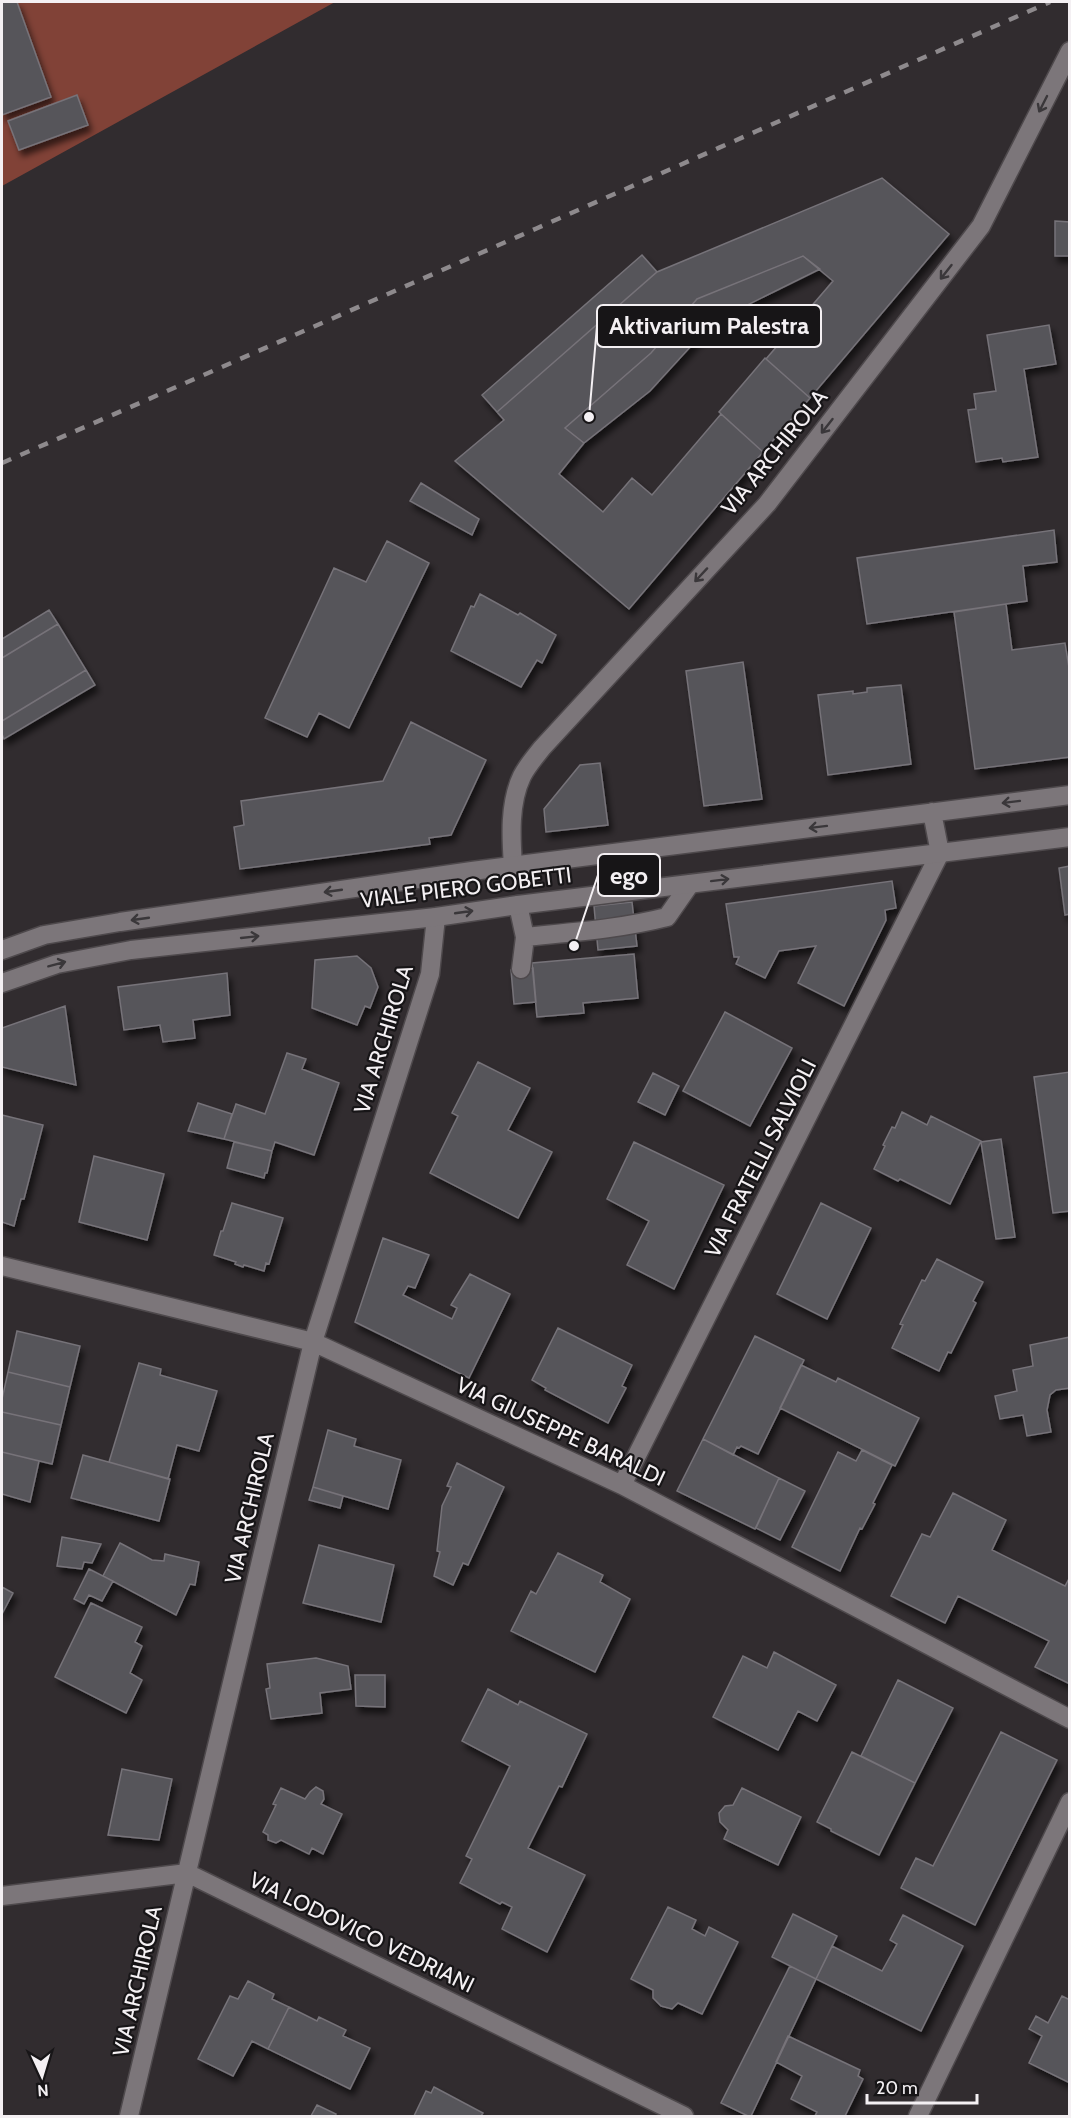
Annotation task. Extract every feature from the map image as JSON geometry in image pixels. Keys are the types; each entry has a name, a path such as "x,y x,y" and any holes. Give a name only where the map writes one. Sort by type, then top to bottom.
{"street":[{"name":"VIA ARCHIROLA","path":"513,866 514,801 522,776 542,748 767,504 981,226 1070,51"},
{"name":"VIALE PIERO GOBETTI","path":"2,950 44,935 120,922 513,866 1070,795"},
{"path":"932,812 940,853"},
{"name":"VIALE PIERO GOBETTI","path":"2,983 57,964 131,950 436,916 1070,837"},
{"name":"VIA FRATELLI SALVIOLI","path":"622,1485 940,853"},
{"path":"525,937 625,927 667,917 690,884"},
{"path":"518,905 525,937 521,969"},
{"name":"VIA ARCHIROLA","path":"129,2116 313,1342 430,974 436,916"},
{"name":"VIA GIUSEPPE BARALDI","path":"2,1266 313,1342 622,1485 1070,1719"},
{"path":"918,2116 1070,1802"},
{"path":"2,1896 187,1873"},
{"name":"VIA LODOVICO VEDRIANI","path":"187,1873 684,2116"}],"shaded area":[{"path":"2,2 335,2 2,186"}],"building":[{"path":"2,2 17,2 51,97 2,115"},
{"path":"77,95 88,125 19,150 8,121"},
{"path":"882,178 949,234 810,398 766,359 833,281 803,256 697,299 651,353 565,428 584,443 559,474 603,512 632,478 652,495 721,414 763,452 629,609 455,461 504,420 497,412 657,272"},
{"path":"1055,221 1070,222 1070,256 1055,256"},
{"path":"642,255 657,272 497,412 482,395"},
{"path":"803,256 820,269 713,322 650,391 584,443 565,428 651,353 697,299"},
{"path":"1049,325 1056,364 1024,369 1038,457 1003,462 1002,458 976,462 968,410 976,409 974,394 996,391 987,335"},
{"path":"765,358 810,398 763,452 719,412"},
{"path":"421,483 479,519 472,535 410,501"},
{"path":"1054,530 1057,562 1023,566 1027,601 867,624 857,558"},
{"path":"387,541 429,563 349,728 319,713 307,737 265,718 334,568 366,582"},
{"path":"480,594 518,615 520,613 556,635 542,663 537,660 521,687 451,651 471,606 474,607"},
{"path":"1006,604 1012,650 1065,643 1070,674 1070,757 975,769 954,612"},
{"path":"49,610 58,624 2,658 2,639"},
{"path":"58,624 86,670 2,721 2,658"},
{"path":"743,662 762,799 704,806 686,671"},
{"path":"86,670 95,685 4,739 2,721"},
{"path":"901,685 911,764 828,775 818,695 853,691 853,694 867,692 867,688"},
{"path":"411,722 486,760 451,835 429,838 430,844 240,869 234,827 244,825 241,801 383,781"},
{"path":"600,763 608,825 546,832 544,809 580,765"},
{"path":"1070,866 1070,914 1065,915 1059,868"},
{"path":"892,881 896,908 885,910 886,920 844,1006 798,983 816,946 779,951 765,978 736,964 739,957 734,957 726,904"},
{"path":"632,902 637,946 598,950 594,906"},
{"path":"634,954 638,998 583,1003 584,1013 537,1017 532,963"},
{"path":"357,956 371,968 378,987 370,1008 365,1006 357,1025 312,1008 315,960"},
{"path":"533,968 536,1002 514,1004 511,970"},
{"path":"227,973 230,1015 193,1020 195,1038 163,1042 160,1025 124,1030 118,987"},
{"path":"65,1006 76,1085 2,1067 2,1028"},
{"path":"725,1012 792,1048 750,1126 683,1091"},
{"path":"287,1053 306,1059 302,1069 339,1083 314,1155 275,1142 272,1151 224,1139 236,1104 265,1114"},
{"path":"478,1062 530,1088 508,1130 552,1152 518,1218 430,1173 458,1116 452,1113"},
{"path":"1070,1072 1070,1211 1053,1213 1034,1077"},
{"path":"653,1073 679,1086 665,1115 638,1102"},
{"path":"198,1103 232,1114 224,1139 188,1131"},
{"path":"902,1112 927,1125 931,1116 981,1141 950,1204 874,1169 885,1146 883,1145 892,1127 895,1128"},
{"path":"2,1115 43,1125 24,1199 21,1199 14,1226 2,1222"},
{"path":"1001,1139 1015,1237 996,1239 981,1142"},
{"path":"234,1142 272,1151 264,1178 227,1168"},
{"path":"634,1142 724,1185 674,1289 627,1265 649,1221 607,1199"},
{"path":"94,1156 164,1174 147,1240 79,1222"},
{"path":"232,1203 283,1218 269,1264 266,1263 264,1271 244,1265 243,1267 235,1264 236,1262 214,1255"},
{"path":"821,1203 871,1228 827,1319 777,1294"},
{"path":"383,1238 429,1255 415,1288 408,1286 403,1295 452,1319 457,1308 451,1305 470,1274 510,1294 469,1378 355,1322"},
{"path":"937,1259 983,1282 973,1301 976,1303 951,1353 948,1352 939,1371 892,1348 903,1325 900,1324 922,1280 925,1281"},
{"path":"558,1328 632,1365 622,1386 626,1388 608,1423 545,1390 546,1388 532,1380"},
{"path":"17,1331 80,1346 70,1387 8,1372"},
{"path":"755,1336 804,1360 758,1454 741,1446 737,1447 733,1455 703,1439"},
{"path":"1070,1337 1070,1388 1056,1390 1050,1395 1047,1410 1051,1432 1027,1436 1023,1415 1000,1419 995,1396 1017,1391 1013,1370 1033,1366 1030,1345"},
{"path":"139,1363 161,1369 160,1375 217,1391 199,1451 177,1445 168,1479 109,1462"},
{"path":"801,1365 836,1382 838,1378 919,1418 895,1466 780,1408"},
{"path":"8,1372 70,1387 61,1425 2,1412 2,1399"},
{"path":"2,1412 61,1425 52,1464 2,1452"},
{"path":"328,1430 356,1439 354,1446 401,1460 388,1509 313,1487"},
{"path":"703,1439 779,1478 755,1529 677,1491"},
{"path":"862,1450 892,1465 873,1503 875,1504 862,1529 860,1528 840,1571 792,1547 838,1452 856,1461"},
{"path":"2,1452 39,1461 30,1502 2,1494"},
{"path":"83,1455 170,1479 159,1521 71,1498"},
{"path":"457,1463 504,1487 468,1565 463,1563 453,1585 434,1576 440,1552 437,1551 442,1506 451,1487 447,1486"},
{"path":"779,1478 805,1491 780,1540 756,1528"},
{"path":"313,1487 343,1496 340,1508 309,1500"},
{"path":"953,1493 1006,1520 992,1550 1065,1586 1070,1577 1070,1684 1035,1667 1049,1641 958,1596 945,1623 891,1596 922,1534 930,1537"},
{"path":"62,1537 101,1544 92,1563 84,1562 82,1569 57,1566"},
{"path":"120,1543 152,1560 164,1561 165,1554 199,1562 195,1585 190,1584 176,1615 103,1576"},
{"path":"319,1545 394,1565 381,1622 303,1603"},
{"path":"558,1553 603,1575 600,1582 630,1599 595,1672 511,1631 531,1591 536,1594"},
{"path":"89,1569 113,1581 102,1601 89,1595 84,1604 74,1599"},
{"path":"2,1587 13,1593 2,1614"},
{"path":"91,1603 142,1627 135,1642 142,1646 130,1673 142,1680 126,1713 55,1677"},
{"path":"774,1652 836,1685 817,1721 798,1711 778,1750 713,1717 743,1656 767,1668"},
{"path":"316,1658 348,1666 351,1689 320,1693 322,1713 271,1719 266,1689 270,1688 267,1664"},
{"path":"355,1675 385,1675 385,1707 356,1706"},
{"path":"898,1680 953,1708 915,1783 861,1756"},
{"path":"488,1689 518,1705 520,1701 587,1734 562,1787 559,1786 528,1848 585,1875 547,1952 502,1929 512,1907 502,1902 500,1904 460,1883 472,1859 466,1856 510,1766 462,1741"},
{"path":"1001,1732 1057,1760 975,1925 901,1888 916,1858 933,1866"},
{"path":"852,1752 915,1783 879,1855 817,1822"},
{"path":"122,1769 172,1779 159,1840 108,1835"},
{"path":"316,1787 323,1791 324,1799 321,1804 342,1814 323,1854 312,1848 309,1854 281,1840 276,1843 268,1840 268,1835 263,1832 276,1805 273,1804 281,1788 305,1799"},
{"path":"742,1788 801,1817 778,1865 724,1839 728,1830 720,1822 719,1813 725,1806 733,1805"},
{"path":"668,1907 696,1920 692,1929 705,1936 709,1927 738,1942 702,2014 678,2003 672,2009 661,2006 653,1998 653,1990 631,1979"},
{"path":"793,1914 837,1936 816,1979 772,1957"},
{"path":"903,1915 963,1946 921,2031 816,1979 832,1946 882,1971 897,1944 890,1940"},
{"path":"790,1966 816,1979 751,2116 748,2116 721,2103"},
{"path":"248,1981 274,1994 272,1999 289,2007 268,2049 252,2041 233,2076 198,2059 230,1996 238,1999"},
{"path":"1062,1996 1070,2000 1070,2083 1029,2063 1042,2036 1029,2029 1036,2016 1048,2023"},
{"path":"289,2007 317,2021 319,2017 346,2030 343,2036 370,2048 350,2089 268,2049"},
{"path":"788,2036 860,2070 858,2076 863,2079 845,2116 815,2116 817,2112 791,2099 802,2076 776,2062"},
{"path":"434,2087 483,2113 481,2116 414,2116 426,2091 431,2093"},
{"path":"317,2105 336,2114 335,2116 311,2116"}],"railway":[{"path":"2,463 1050,2"}],"place":[{"name":"Aktivarium Palestra","path":"589,417"},
{"name":"ego","path":"574,946"}]}
